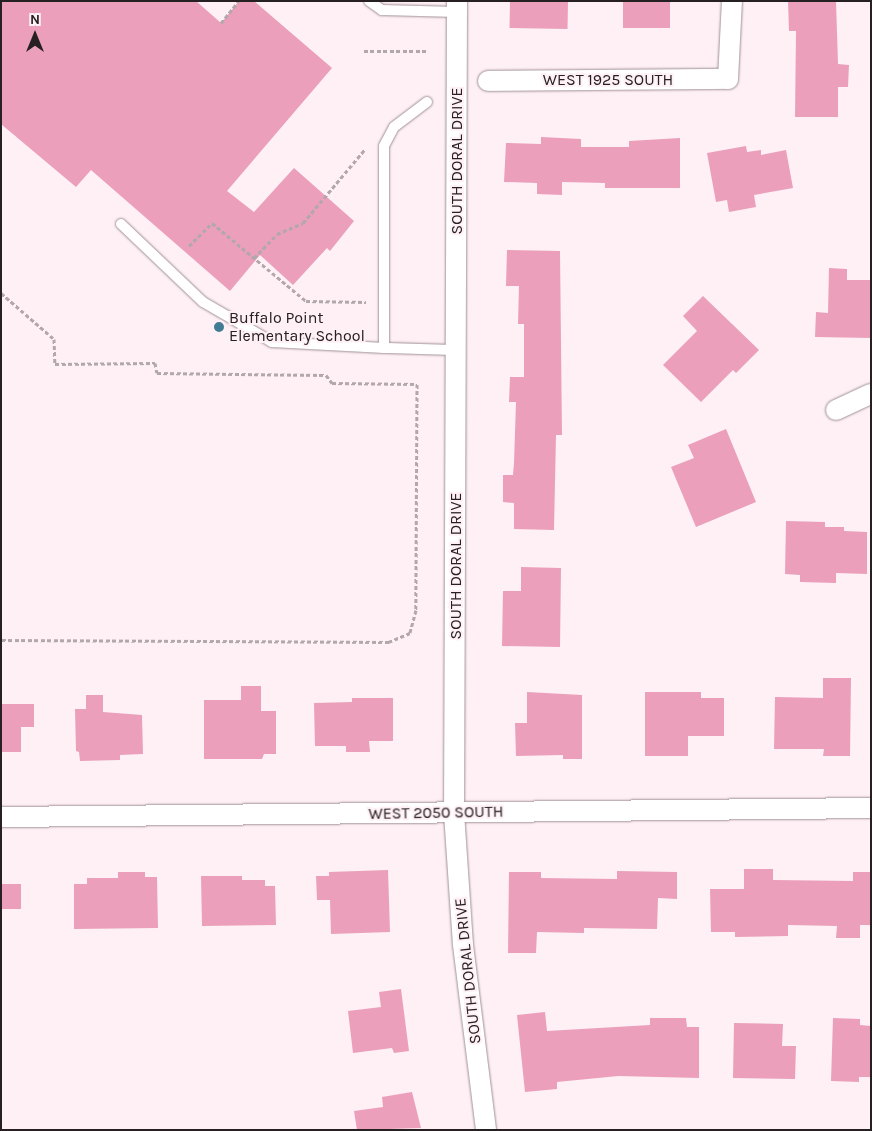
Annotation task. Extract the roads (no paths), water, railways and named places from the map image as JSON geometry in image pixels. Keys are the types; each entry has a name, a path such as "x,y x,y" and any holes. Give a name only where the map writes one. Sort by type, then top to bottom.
{"street":[{"name":"WEST 1925 SOUTH","path":"488,81 728,79 732,1"},
{"name":"SOUTH DORAL DRIVE","path":"457,7 454,812 463,945 486,1130"},
{"path":"836,410 871,394"},
{"name":"WEST 2050 SOUTH","path":"1,817 871,808"}],"lane":[{"path":"374,3 457,7"},
{"path":"384,348 384,146 394,126 428,102"},
{"path":"121,224 203,302 272,342 457,350"}],"place":[{"name":"Buffalo Point Elementary School","path":"219,327"}]}
